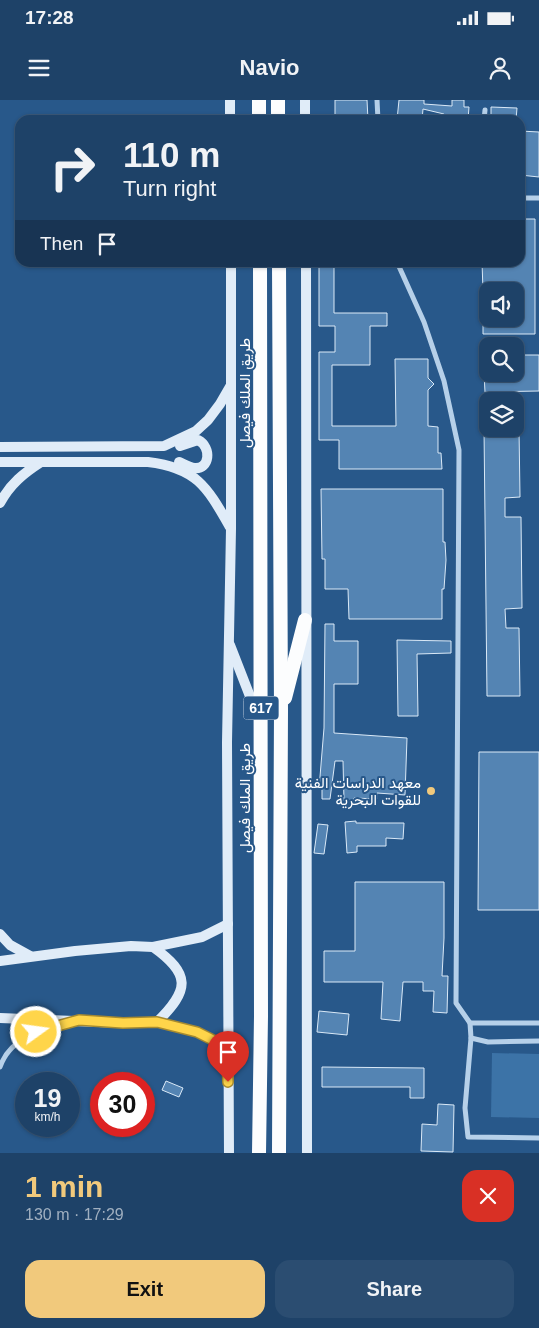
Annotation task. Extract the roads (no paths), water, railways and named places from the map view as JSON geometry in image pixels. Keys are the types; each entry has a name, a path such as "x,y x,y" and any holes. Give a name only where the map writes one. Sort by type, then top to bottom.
{"highway":[{"path":"259,100 259,115"},
{"path":"278,100 278,115"},
{"name":"طريق الملك فيصل","path":"259,1153 261,1054 260,267"},
{"name":"617","path":"279,267 281,710 279,1153"},
{"path":"281,710 305,620"}],"main road":[{"path":"230,100 230,115"},
{"path":"305,100 305,115"},
{"path":"229,1153 226,742 231,529 230,267"},
{"path":"306,267 307,1153"},
{"path":"148,447 172,444 196,432 220,404 231,384"},
{"path":"0,447 176,448 198,440 205,446 208,454 206,462 198,468 192,468 171,460 148,462 0,462"},
{"path":"0,503 11,486 24,474 42,462"},
{"path":"148,462 164,464 175,468 197,480 212,496 231,529"},
{"path":"228,639 261,725"},
{"path":"0,961 131,946 152,947 202,937 228,924"},
{"path":"0,934 10,945 31,956"},
{"path":"152,947 167,957 177,968 182,979 179,998 157,1022"},
{"path":"0,1018 123,1023 157,1022 197,1032 227,1047"}],"street":[{"path":"377,100 378,115"},
{"path":"484,110 484,115"},
{"path":"525,198 539,198"},
{"path":"400,267 424,322 444,381 459,450 456,1003 470,1023 471,1038 464,1108 468,1137 539,1138"},
{"path":"0,1067 2,1060 12,1047 26,1036 79,1020"},
{"path":"470,1023 539,1023"},
{"path":"471,1038 488,1042 539,1041"}],"place":[{"name":"معهد الدراسات الفنية للقوات البحرية","path":"431,791"}]}
